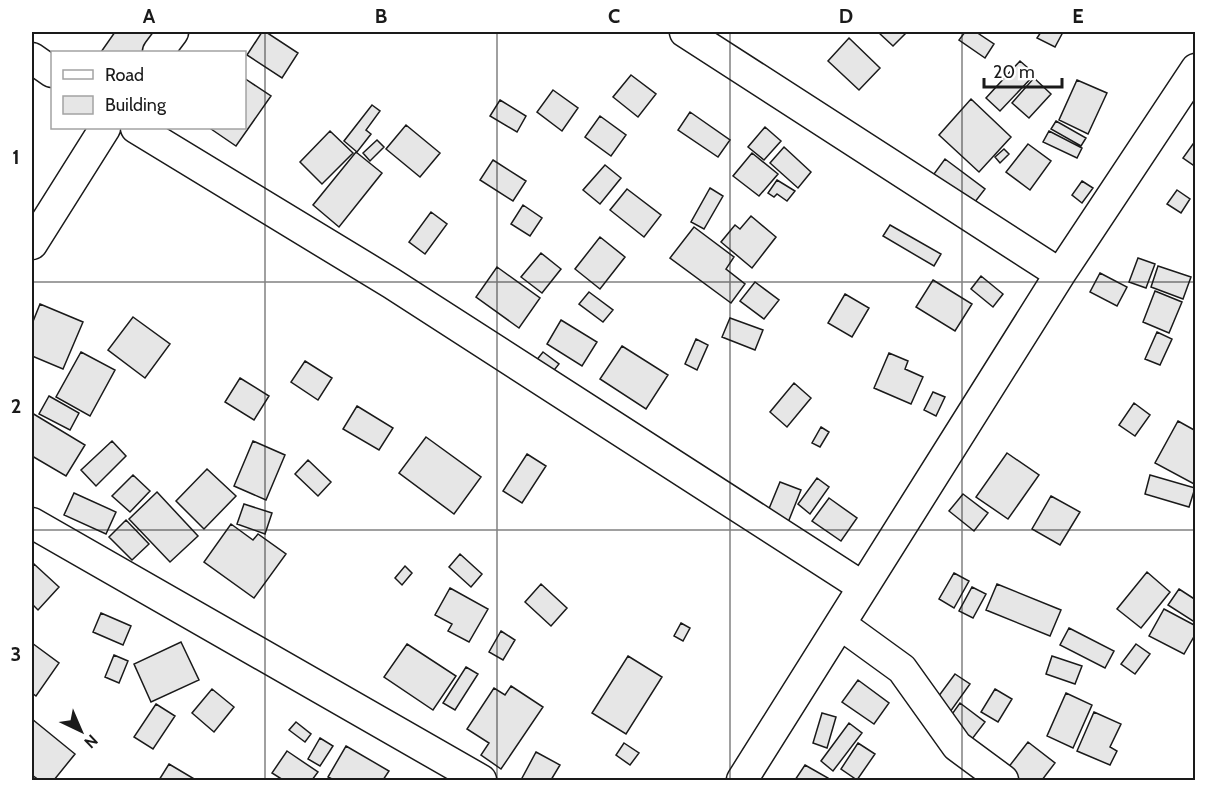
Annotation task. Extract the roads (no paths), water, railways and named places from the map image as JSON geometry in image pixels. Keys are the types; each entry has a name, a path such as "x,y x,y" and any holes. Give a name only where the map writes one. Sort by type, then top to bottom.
{"street":[{"path":"159,51 173,32"},
{"path":"686,32 1060,274"},
{"path":"32,58 51,71"},
{"path":"742,780 1060,274 1196,69"},
{"path":"32,244 104,129"},
{"path":"138,129 391,283 863,587"},
{"path":"32,523 481,780"},
{"path":"840,624 902,669 957,746 1002,780"}]}
